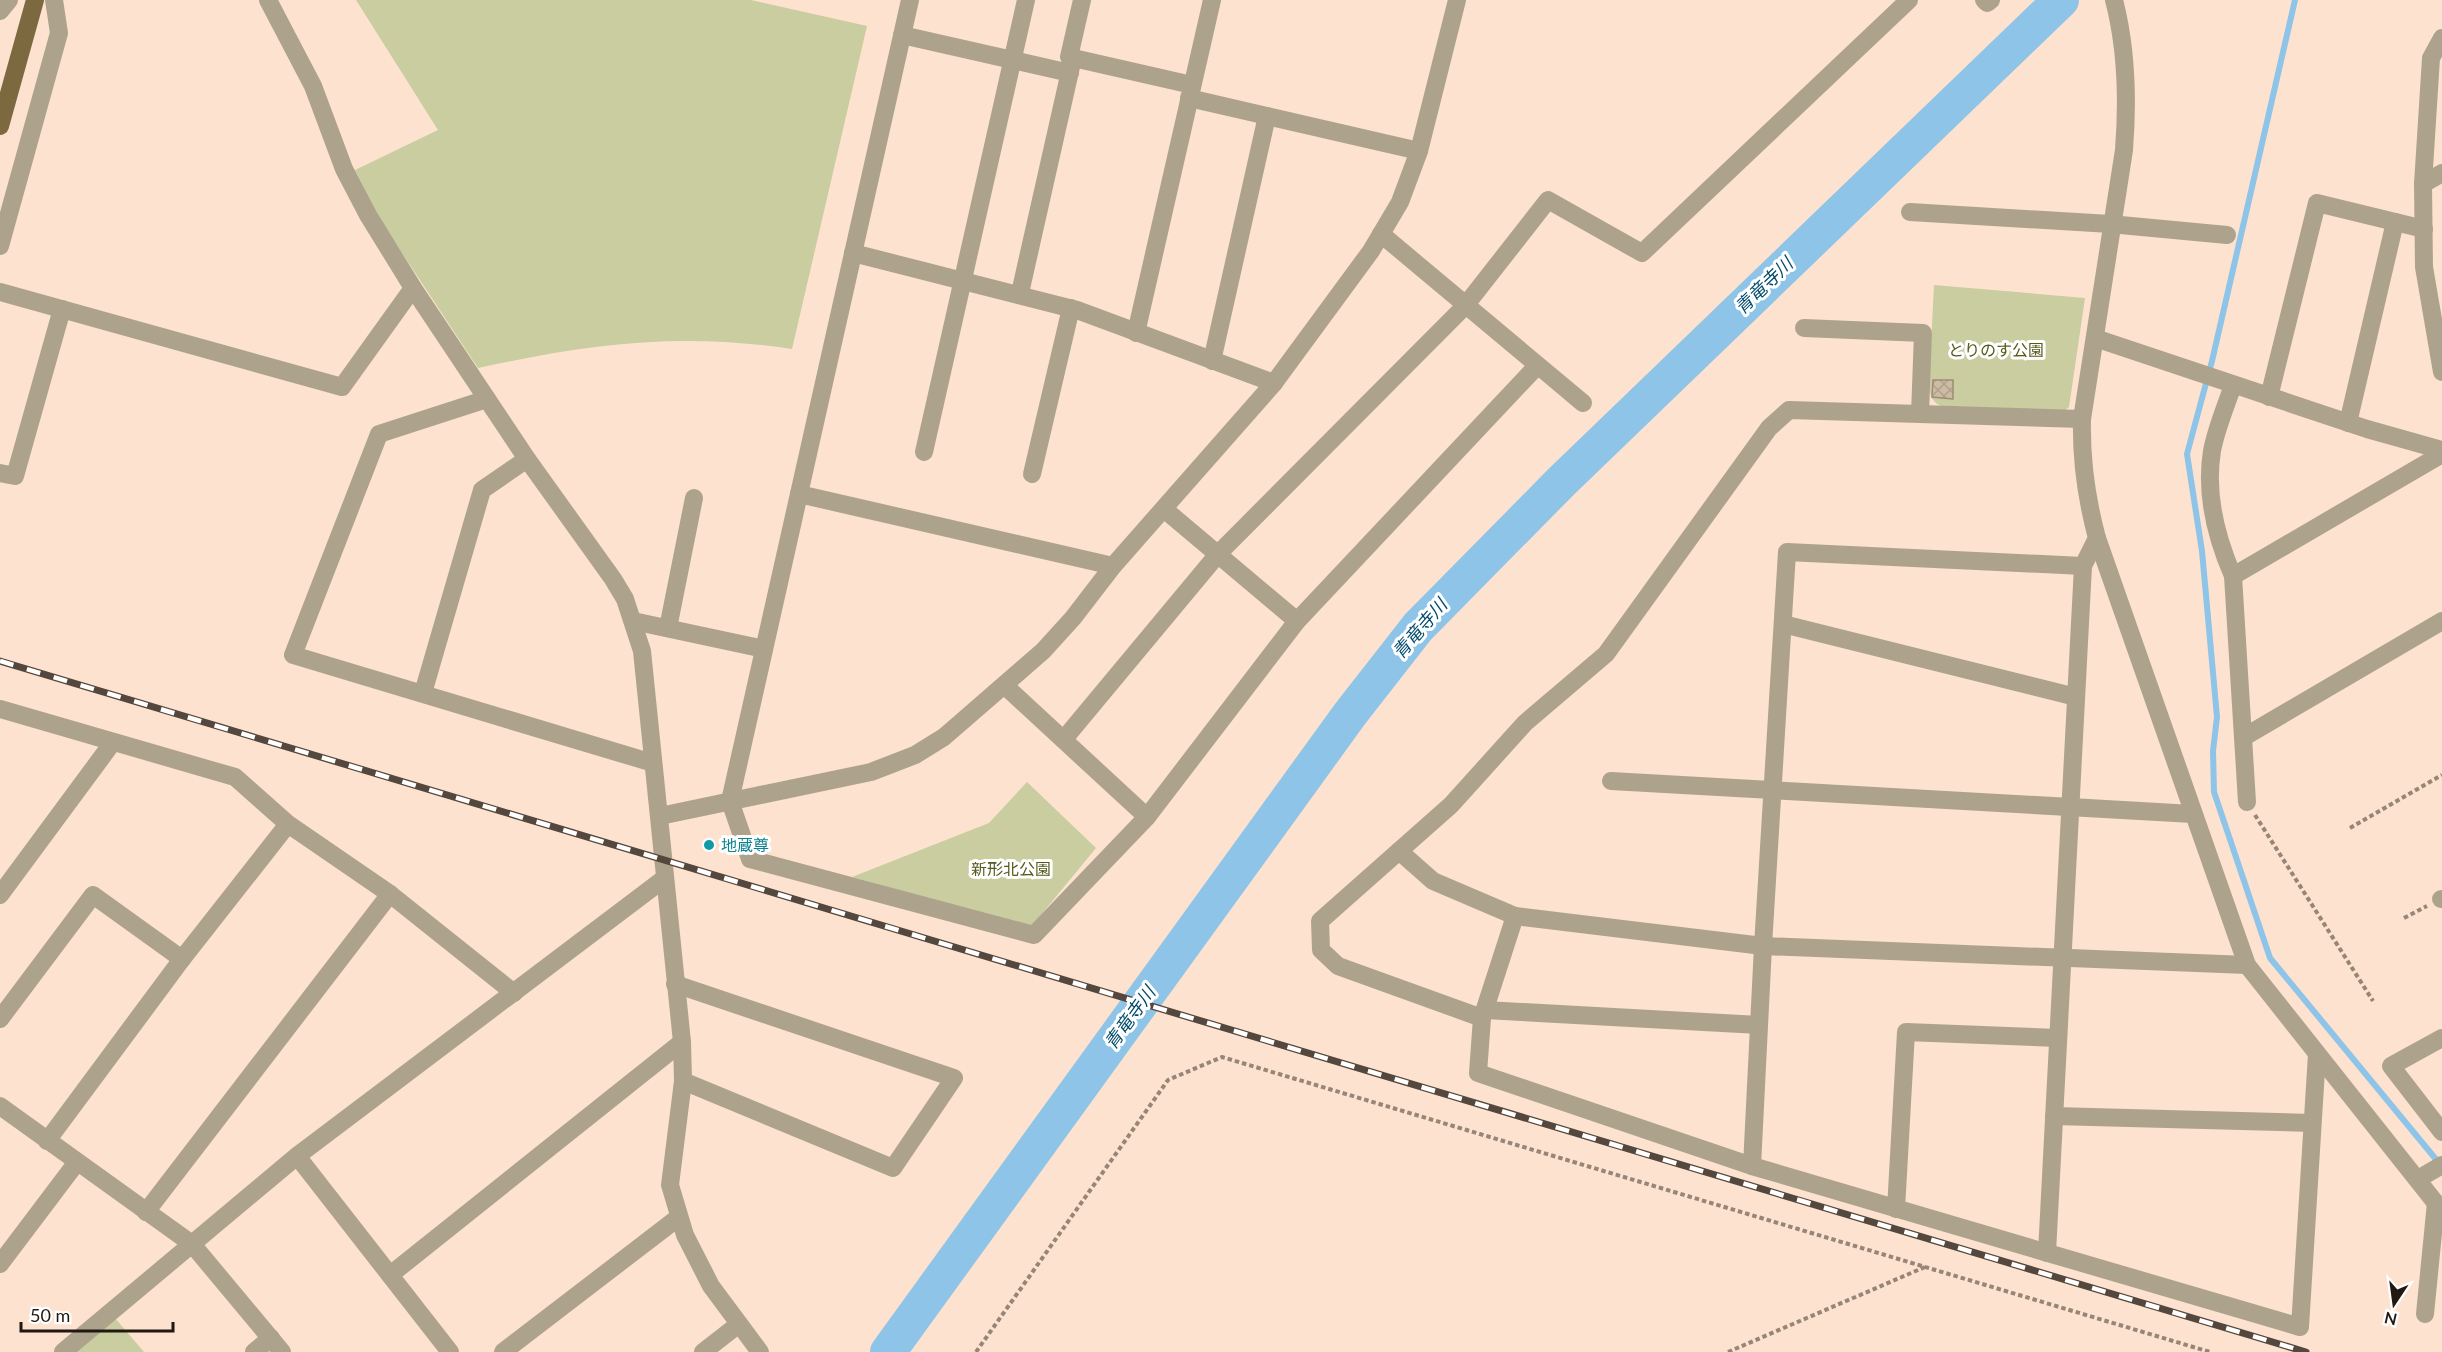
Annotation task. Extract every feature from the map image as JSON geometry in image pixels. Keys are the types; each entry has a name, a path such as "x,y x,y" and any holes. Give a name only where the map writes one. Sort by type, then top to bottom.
{"main road":[{"path":"0,126 35,0"}],"street":[{"path":"0,11 9,0"},
{"path":"0,246 59,33 54,0"},
{"path":"268,0 313,86 344,169 368,215 413,288 527,459 613,579 633,621 642,651 682,1042 683,1081 670,1185 685,1235 711,1286 760,1352"},
{"path":"910,0 730,801 750,859 1034,935 1147,817 1297,621 1537,366"},
{"path":"924,452 1026,0"},
{"path":"1020,293 1071,65 1070,57 1083,0"},
{"path":"1136,333 1212,0"},
{"path":"660,816 871,772 915,755 944,737 1051,643 1113,566 1274,383 1381,234 1400,202 1419,151 1457,0"},
{"path":"1064,739 1218,554 1466,306 1548,200 1642,254 1909,0"},
{"path":"1984,0 1988,3 1991,0"},
{"path":"2114,0 2122,30 2127,111 2124,150 2110,224 2082,418 2083,470 2087,500 2097,538 2247,965 2439,1207 2425,1314"},
{"path":"902,35 1012,60 1071,65 1191,92 1267,116 1419,151"},
{"path":"2442,38 2431,58 2423,184 2424,267 2436,306 2442,372"},
{"path":"1212,361 1267,116"},
{"path":"2423,184 2442,173"},
{"path":"2269,397 2317,203 2424,229"},
{"path":"1910,212 2110,224 2227,235"},
{"path":"2348,423 2395,222"},
{"path":"1381,234 1583,403"},
{"path":"853,253 962,281 1020,293 1071,308 1274,383"},
{"path":"0,292 342,387 413,288"},
{"path":"1032,474 1071,308"},
{"path":"0,473 15,476 62,309"},
{"path":"1804,328 1923,333 1920,414"},
{"path":"2095,338 2442,452"},
{"path":"2233,385 2212,448 2209,474 2220,547 2233,576 2247,802"},
{"path":"487,399 379,434 293,655 653,763"},
{"path":"1759,1025 1483,1014 1338,966 1321,950 1320,921 1451,805 1525,723 1606,654 1769,428 1789,410 2082,418"},
{"path":"2233,576 2442,452"},
{"path":"423,693 482,490 527,459"},
{"path":"799,494 1113,566"},
{"path":"668,628 694,498"},
{"path":"1164,509 1297,621"},
{"path":"2047,1253 2082,566 2097,538"},
{"path":"1752,1166 1787,552 2082,566"},
{"path":"633,621 764,649"},
{"path":"2244,737 2442,621"},
{"path":"1783,624 2076,697"},
{"path":"1004,685 1147,817"},
{"path":"0,709 235,777 288,824 390,894 514,993"},
{"path":"0,895 113,742"},
{"path":"1611,781 2193,814"},
{"path":"47,1141 182,958 288,824"},
{"path":"1399,851 1433,880 1515,916 1763,946 2247,965"},
{"path":"63,1352 297,1156 665,878"},
{"path":"146,1212 390,894"},
{"path":"0,1019 93,895 182,958"},
{"path":"1515,916 1483,1014 1478,1074 1752,1166 2300,1327 2317,1054"},
{"path":"675,984 954,1078 893,1167 683,1081"},
{"path":"1896,1209 1906,1032 2058,1038"},
{"path":"2442,1038 2391,1066 2442,1132"},
{"path":"390,1275 682,1042"},
{"path":"0,1106 192,1244 277,1345 254,1352"},
{"path":"2054,1116 2312,1123"},
{"path":"297,1156 450,1352"},
{"path":"0,1263 77,1162"},
{"path":"2418,1179 2442,1165"},
{"path":"503,1352 679,1217"},
{"path":"703,1352 739,1324"}],"path":[{"path":"2350,828 2442,775"},
{"path":"2247,802 2373,1001"},
{"path":"976,1352 1168,1080 1222,1057 2210,1352"},
{"path":"1728,1352 1925,1267"}],"green space":[{"path":"356,0 751,0 867,26 792,349 710,341 634,343 558,353 478,368 377,215 355,170 438,130"},
{"name":"とりのす公園","path":"1934,285 2085,298 2069,407 2062,413 1943,407 1936,403 1931,396 1929,385"},
{"name":"新形北公園","path":"1027,782 1096,848 1031,927 852,877 989,823"},
{"path":"114,1317 144,1352 74,1352"}],"building":[{"path":"1933,380 1953,380 1953,399 1932,397"}],"waterway":[{"name":"青竜寺川","path":"888,1352 1350,714 1418,627 1561,482 2061,0"},
{"path":"2295,0 2212,361 2187,454 2202,551 2217,717 2213,751 2214,792 2270,958 2439,1163"}],"railway":[{"path":"0,661 2306,1352"}],"place":[{"name":"地蔵尊","path":"709,845"}]}
